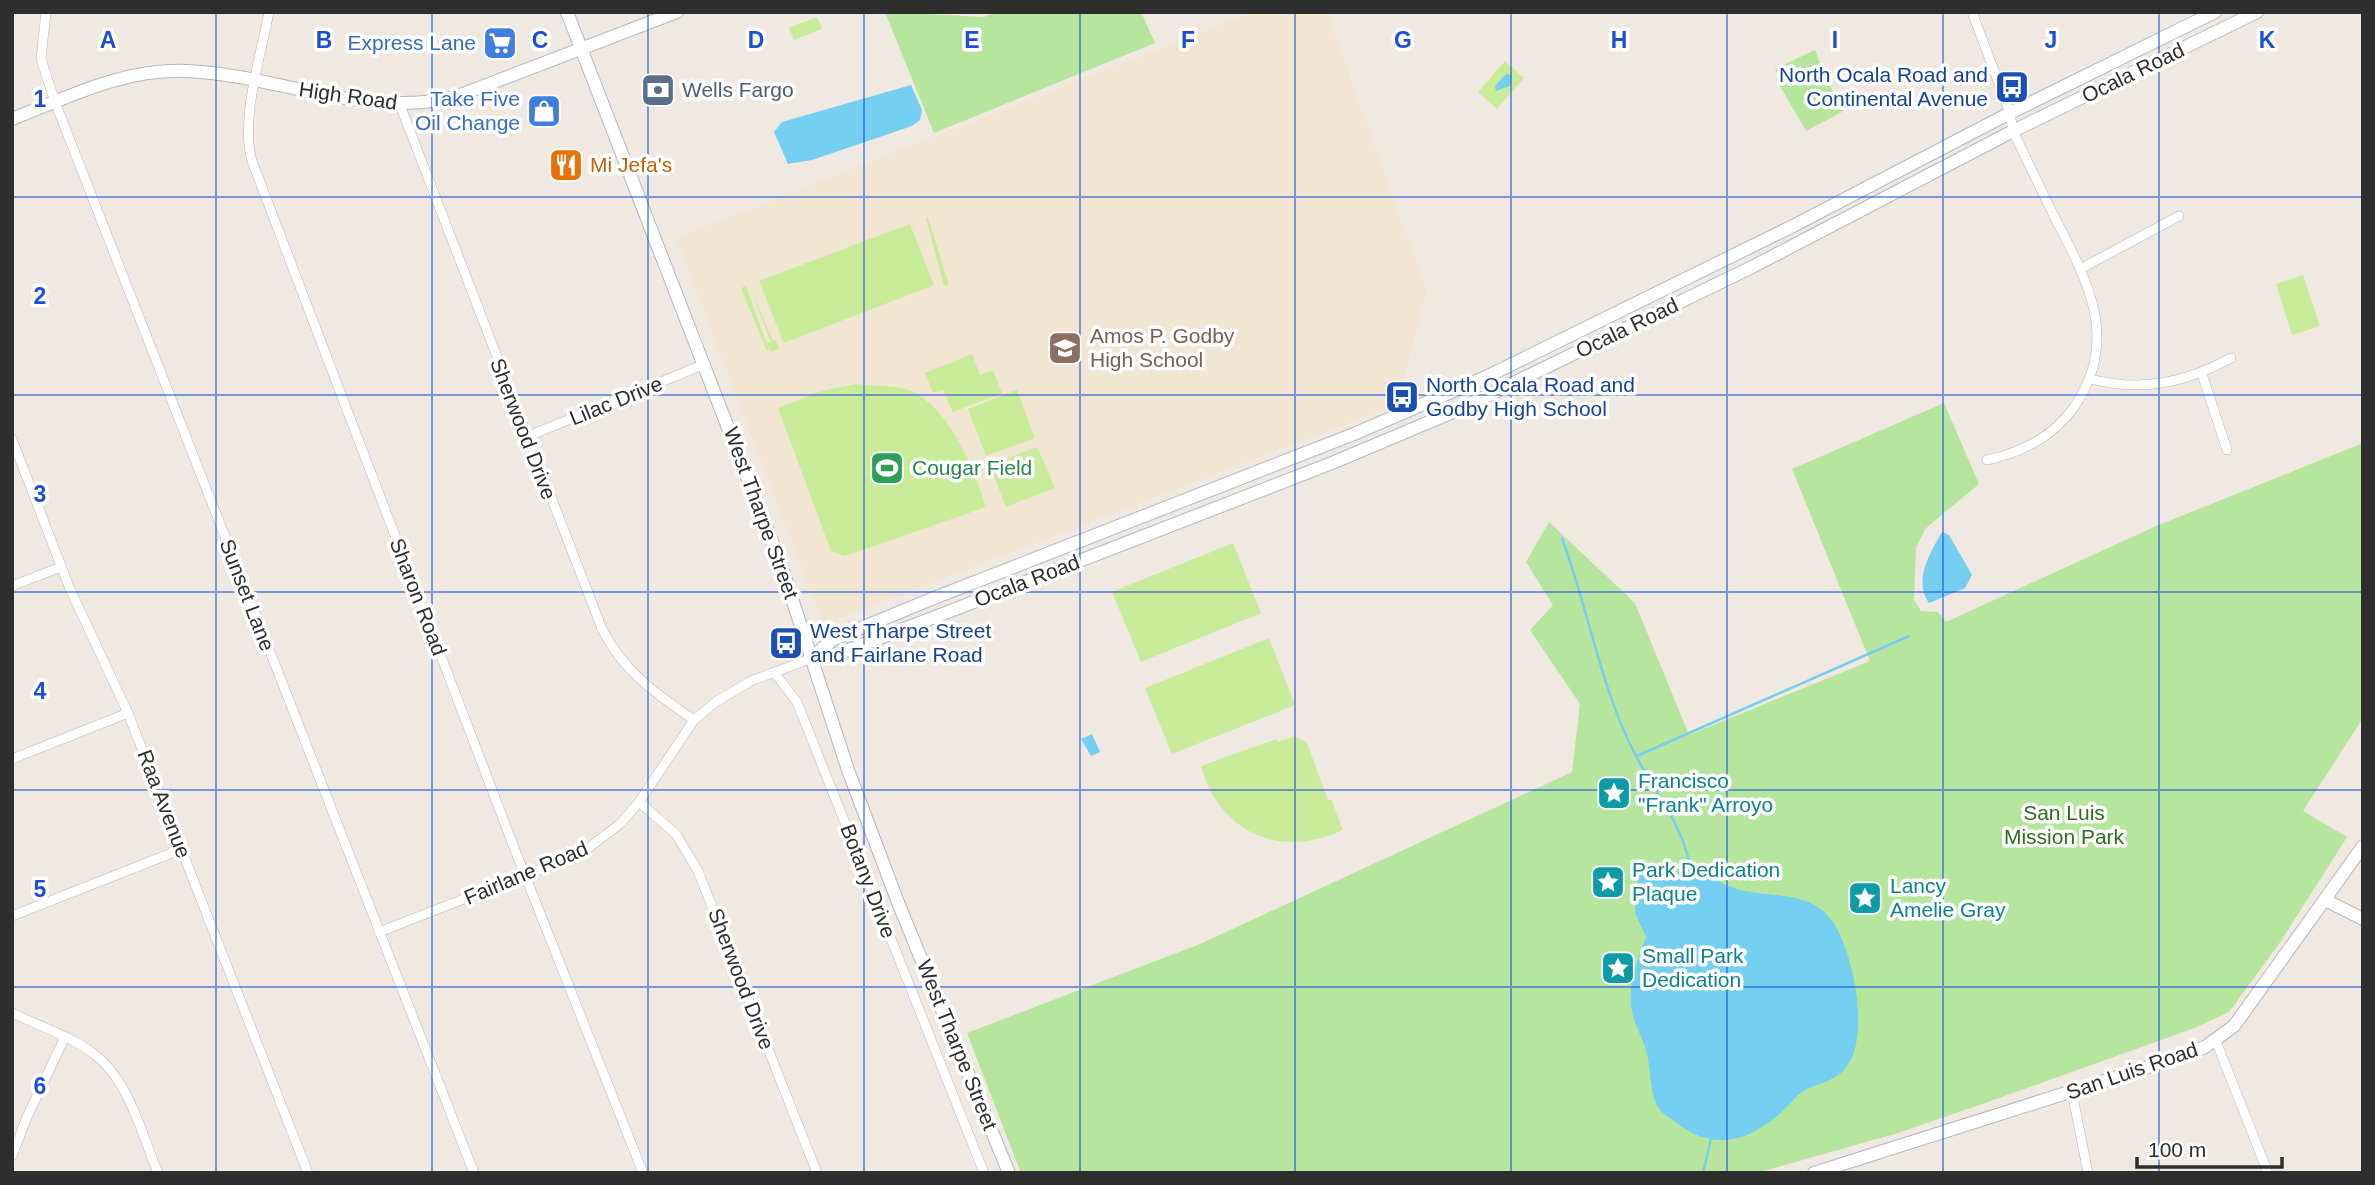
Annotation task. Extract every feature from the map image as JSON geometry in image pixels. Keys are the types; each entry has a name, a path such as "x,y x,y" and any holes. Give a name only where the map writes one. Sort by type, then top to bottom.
{"main road":[{"name":"West Tharpe Street","path":"567,12 780,562 848,770 894,893 1009,1173"},
{"name":"High Road","path":"12,119 122,78 163,71 203,72 375,104 400,105 455,97 677,12"},
{"name":"Ocala Road","path":"812,658 832,640 999,572 1325,446 1461,388 1722,261 2010,113 2215,12"},
{"name":"Ocala Road","path":"812,658 835,655 1006,590 1332,463 1460,409 1729,278 2013,131 2257,12"},
{"path":"2145,47 2151,64"},
{"path":"1722,261 1729,278"},
{"path":"1580,331 1589,347"},
{"path":"1565,339 1573,355"},
{"path":"1460,409 1461,388"},
{"path":"1325,446 1332,463"},
{"path":"1303,454 1309,472"},
{"path":"999,572 1006,590"},
{"name":"San Luis Road","path":"1814,1173 2167,1061 2216,1041 2234,1027 2363,846"},
{"path":"2325,900 2363,919"}],"street":[{"name":"Sunset Lane","path":"46,12 41,59 55,102 474,1173"},
{"name":"Sharon Road","path":"268,12 247,136 249,152 265,200 643,1173"},
{"path":"1972,12 2010,113 2013,131 2082,268 2097,319 2096,352 2090,379 2066,418 2026,449 1987,460"},
{"name":"Sherwood Drive","path":"400,105 526,437 611,648 636,677 694,720"},
{"path":"2082,268 2179,216"},
{"path":"2090,379 2141,387 2162,385 2202,374 2231,358"},
{"name":"Lilac Drive","path":"526,437 705,364"},
{"path":"2202,374 2227,450"},
{"name":"Raa Avenue","path":"12,439 61,567 128,713 309,1173"},
{"path":"12,586 61,567"},
{"name":"Fairlane Road","path":"379,932 582,853 621,823 639,802 694,720 729,693 812,658"},
{"name":"Botany Drive","path":"774,672 797,702 984,1173"},
{"path":"12,759 128,713"},
{"name":"Sherwood Drive","path":"639,802 676,834 698,872 817,1173"},
{"path":"12,916 182,849"},
{"path":"12,1013 96,1055 110,1069 120,1085 158,1173"},
{"path":"12,1156 27,1117 64,1039"},
{"path":"2216,1041 2268,1173"},
{"path":"2071,1092 2088,1173"}],"shaded area":[{"name":"Amos P. Godby High School","path":"1253,12 1327,12 1427,291 1397,405 823,624 676,238"}],"green space":[{"path":"885,12 984,17 996,12 1141,12 1155,43 934,133"},
{"path":"817,17 822,29 794,40 789,28"},
{"path":"1815,50 1821,66 1824,65 1837,105 1840,105 1842,112 1806,131 1776,79 1779,77 1775,69"},
{"path":"1505,61 1524,78 1497,109 1478,92"},
{"path":"928,217 949,285 944,286 926,218"},
{"path":"910,224 934,285 784,343 759,281"},
{"path":"2303,275 2320,326 2292,335 2276,284"},
{"path":"748,282 779,349 771,352 767,343 771,342"},
{"path":"746,286 769,350 767,351 741,288"},
{"path":"972,354 980,375 993,370 1002,393 953,412 943,390 933,393 925,373"},
{"name":"Cougar Field","path":"856,384 905,389 934,407 967,457 986,507 845,556 831,551 778,408 821,391"},
{"path":"1017,390 1035,438 986,456 968,409"},
{"name":"San Luis Mission Park","path":"1944,403 1979,484 1925,529 1916,548 1914,600 1921,611 1938,612 1946,622 2154,527 2363,443 2363,718 2303,811 2347,837 2281,941 2229,1012 2192,1029 1898,1133 1757,1173 1021,1173 967,1033 1200,944 1572,772 1580,704 1530,630 1553,605 1526,562 1549,522 1635,603 1689,735 1870,661 1792,469"},
{"path":"1037,447 1055,488 1006,507 990,465"},
{"path":"1233,543 1261,613 1141,662 1112,592"},
{"path":"1269,638 1295,705 1172,754 1145,688"},
{"path":"1294,736 1307,743 1328,800 1331,799 1343,830 1297,842 1256,834 1238,824 1222,809 1201,766 1276,739 1278,742"}],"water":[{"path":"1506,74 1512,75 1510,86 1496,91 1495,86"},
{"path":"911,85 922,110 920,120 912,126 812,160 788,164 774,132 782,122"},
{"path":"1942,532 1949,535 1972,575 1965,588 1929,603 1924,594 1923,576 1928,558"},
{"path":"1092,734 1100,752 1091,756 1081,739"},
{"path":"1688,857 1714,878 1731,887 1799,899 1823,911 1841,936 1857,996 1857,1038 1853,1055 1845,1069 1833,1078 1800,1093 1770,1122 1755,1131 1725,1140 1709,1139 1693,1133 1660,1110 1653,1092 1647,1054 1632,1009 1633,977 1646,937 1635,913 1638,872 1674,880"}],"waterway":[{"path":"1562,538 1613,704 1636,756 1679,833 1689,861"},
{"path":"1637,756 1909,636"},
{"path":"1703,1173 1711,1139"}],"place":[{"name":"Express Lane","path":"500,43"},
{"name":"North Ocala Road and Continental Avenue","path":"2012,87"},
{"name":"Wells Fargo","path":"658,90"},
{"name":"Take Five Oil Change","path":"544,111"},
{"name":"Mi Jefa's","path":"566,165"},
{"name":"Amos P. Godby High School","path":"1065,348"},
{"name":"North Ocala Road and Godby High School","path":"1402,397"},
{"name":"Cougar Field","path":"887,468"},
{"name":"West Tharpe Street and Fairlane Road","path":"786,643"},
{"name":"Francisco \"Frank\" Arroyo","path":"1614,793"},
{"name":"Park Dedication Plaque","path":"1608,882"},
{"name":"Lancy Amelie Gray","path":"1865,898"},
{"name":"Small Park Dedication","path":"1618,968"}]}
